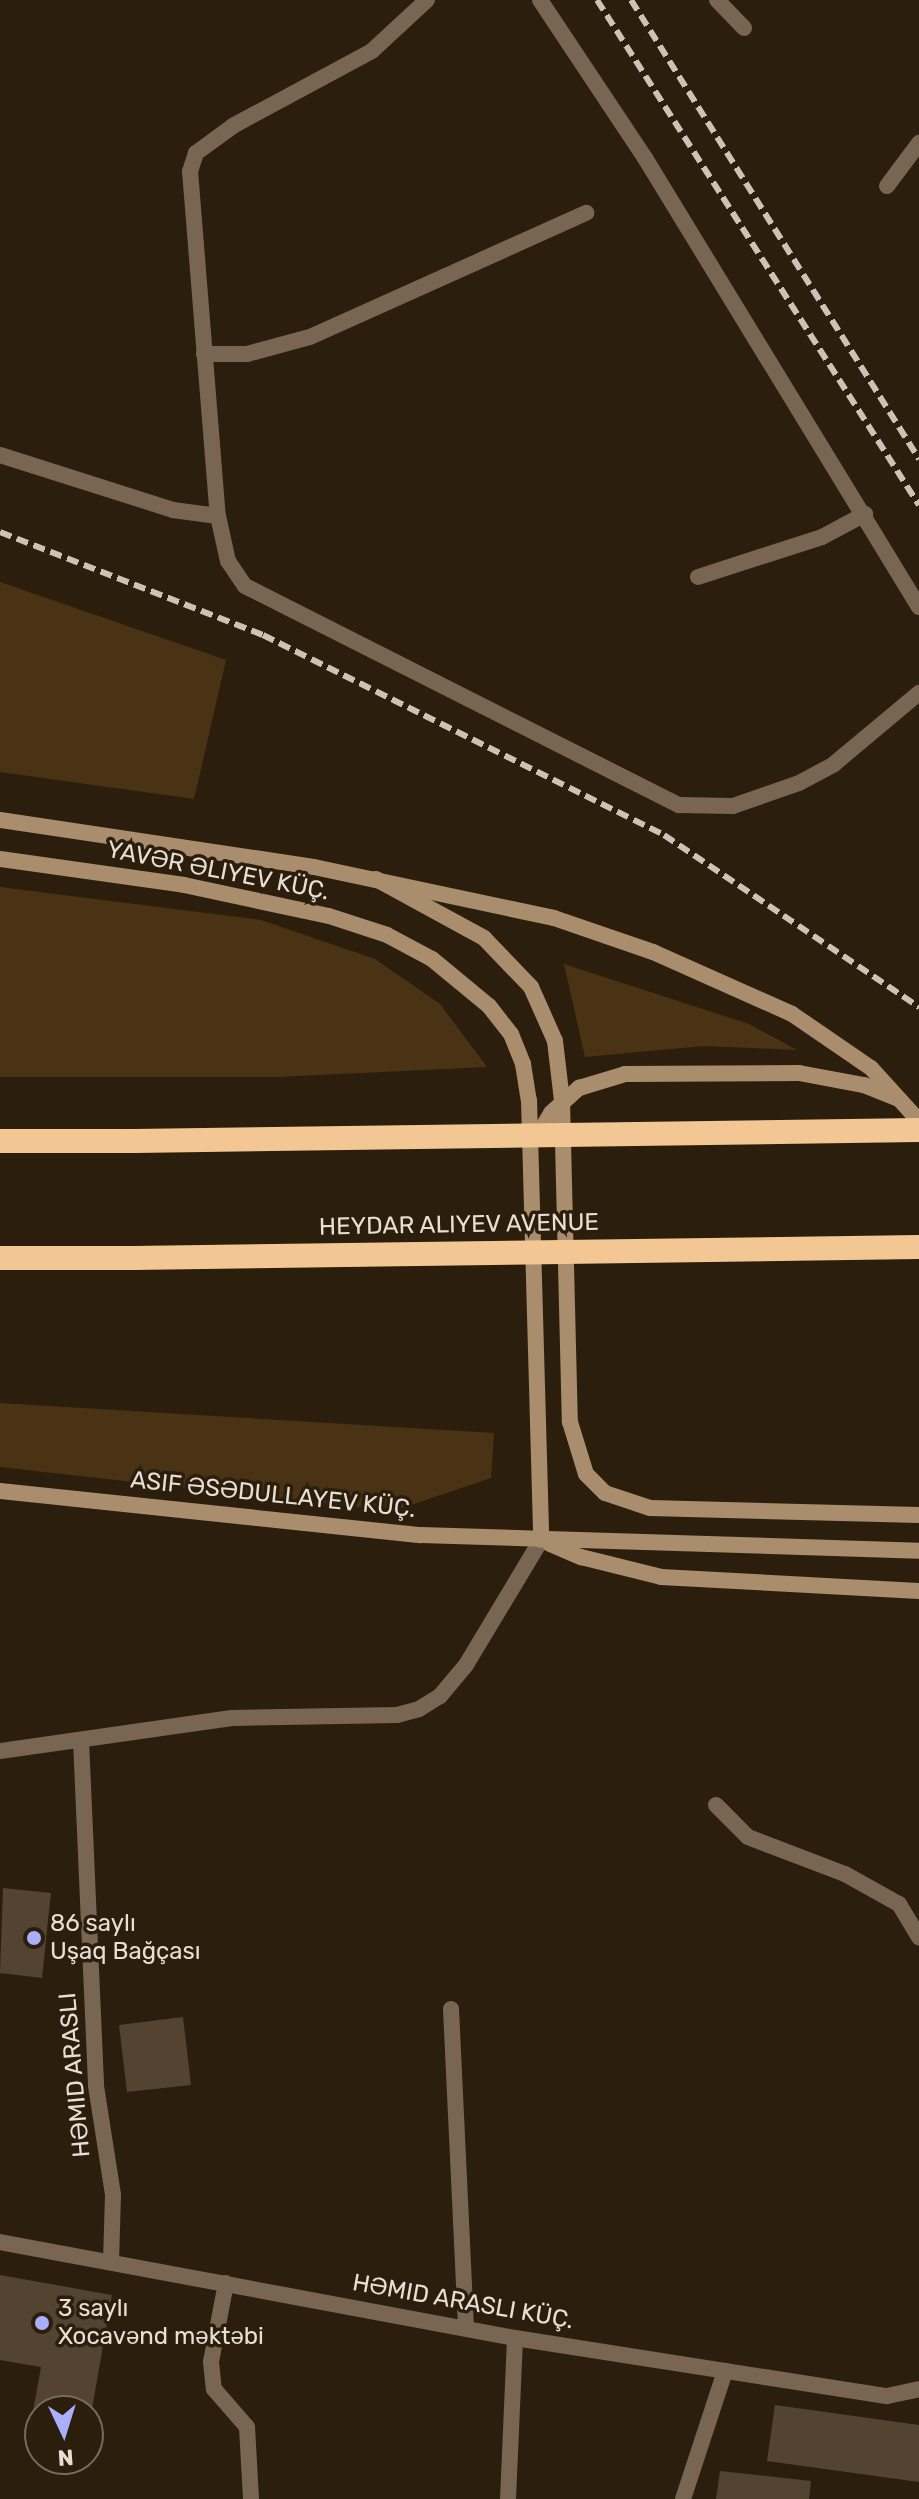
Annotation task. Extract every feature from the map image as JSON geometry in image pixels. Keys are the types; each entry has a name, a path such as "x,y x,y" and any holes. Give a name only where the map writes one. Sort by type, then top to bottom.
{"highway":[{"path":"0,1141 919,1130"},
{"name":"HEYDAR ALIYEV AVENUE","path":"0,1258 919,1247"}],"main road":[{"name":"YAVƏR ƏLIYEV KÜÇ.","path":"0,820 376,879 554,918 736,987 840,1044 903,1101 919,1121"},
{"name":"YAVƏR ƏLIYEV KÜÇ.","path":"0,859 184,885 281,904 387,935 432,959 467,984 511,1034 523,1064 531,1148 541,1540"},
{"path":"376,879 484,938 531,987 555,1041 562,1101 570,1422 586,1474 605,1493 650,1508 919,1515"},
{"path":"531,1148 562,1101 597,1079 625,1074 754,1070 830,1076 903,1101"},
{"name":"ASIF ƏSƏDULLAYEV KÜÇ.","path":"0,1491 421,1535 919,1551"},
{"path":"541,1540 581,1557 661,1577 919,1591"}],"street":[{"path":"427,0 372,51 233,126 196,153 190,171 218,516 228,561 245,586 679,805 733,806 799,783 834,764 919,693"},
{"path":"540,0 645,158 919,607"},
{"path":"717,0 744,28"},
{"path":"887,186 919,143"},
{"path":"204,354 247,354 310,337 586,213"},
{"path":"0,455 173,510 218,516"},
{"path":"698,577 822,537 865,514"},
{"path":"0,1751 232,1718 397,1715 419,1709 440,1696 466,1665 541,1540"},
{"path":"81,1740 96,2086 113,2195 111,2261"},
{"path":"716,1805 748,1837 845,1874 899,1904 919,1937"},
{"path":"451,2009 466,2327"},
{"path":"0,2242 515,2338 887,2396 919,2389"},
{"path":"226,2283 211,2362 214,2389 247,2427 251,2499"},
{"path":"508,2499 515,2338"},
{"path":"683,2499 725,2371"}],"shaded area":[{"path":"0,582 226,660 194,799 0,772"},
{"path":"0,887 261,920 375,959 440,1004 487,1067 277,1077 0,1077"},
{"path":"564,964 749,1024 797,1050 703,1046 585,1057"},
{"path":"0,1403 494,1433 491,1478 393,1511 0,1467"}],"building":[{"path":"3,1888 51,1893 42,1978 0,1973"},
{"path":"183,2017 191,2085 127,2092 119,2025"},
{"path":"0,2275 112,2295 94,2395 36,2395 41,2367 0,2360"},
{"path":"775,2405 919,2425 919,2482 767,2461"},
{"path":"720,2471 811,2481 809,2499 716,2499"}],"railway":[{"path":"597,0 919,505"},
{"path":"631,0 919,459"},
{"path":"0,532 263,635 664,835 919,1007"}],"place":[{"name":"86 saylı Uşaq Bağçası","path":"34,1938"},
{"name":"3 saylı Xocavənd məktəbi","path":"42,2323"}]}
